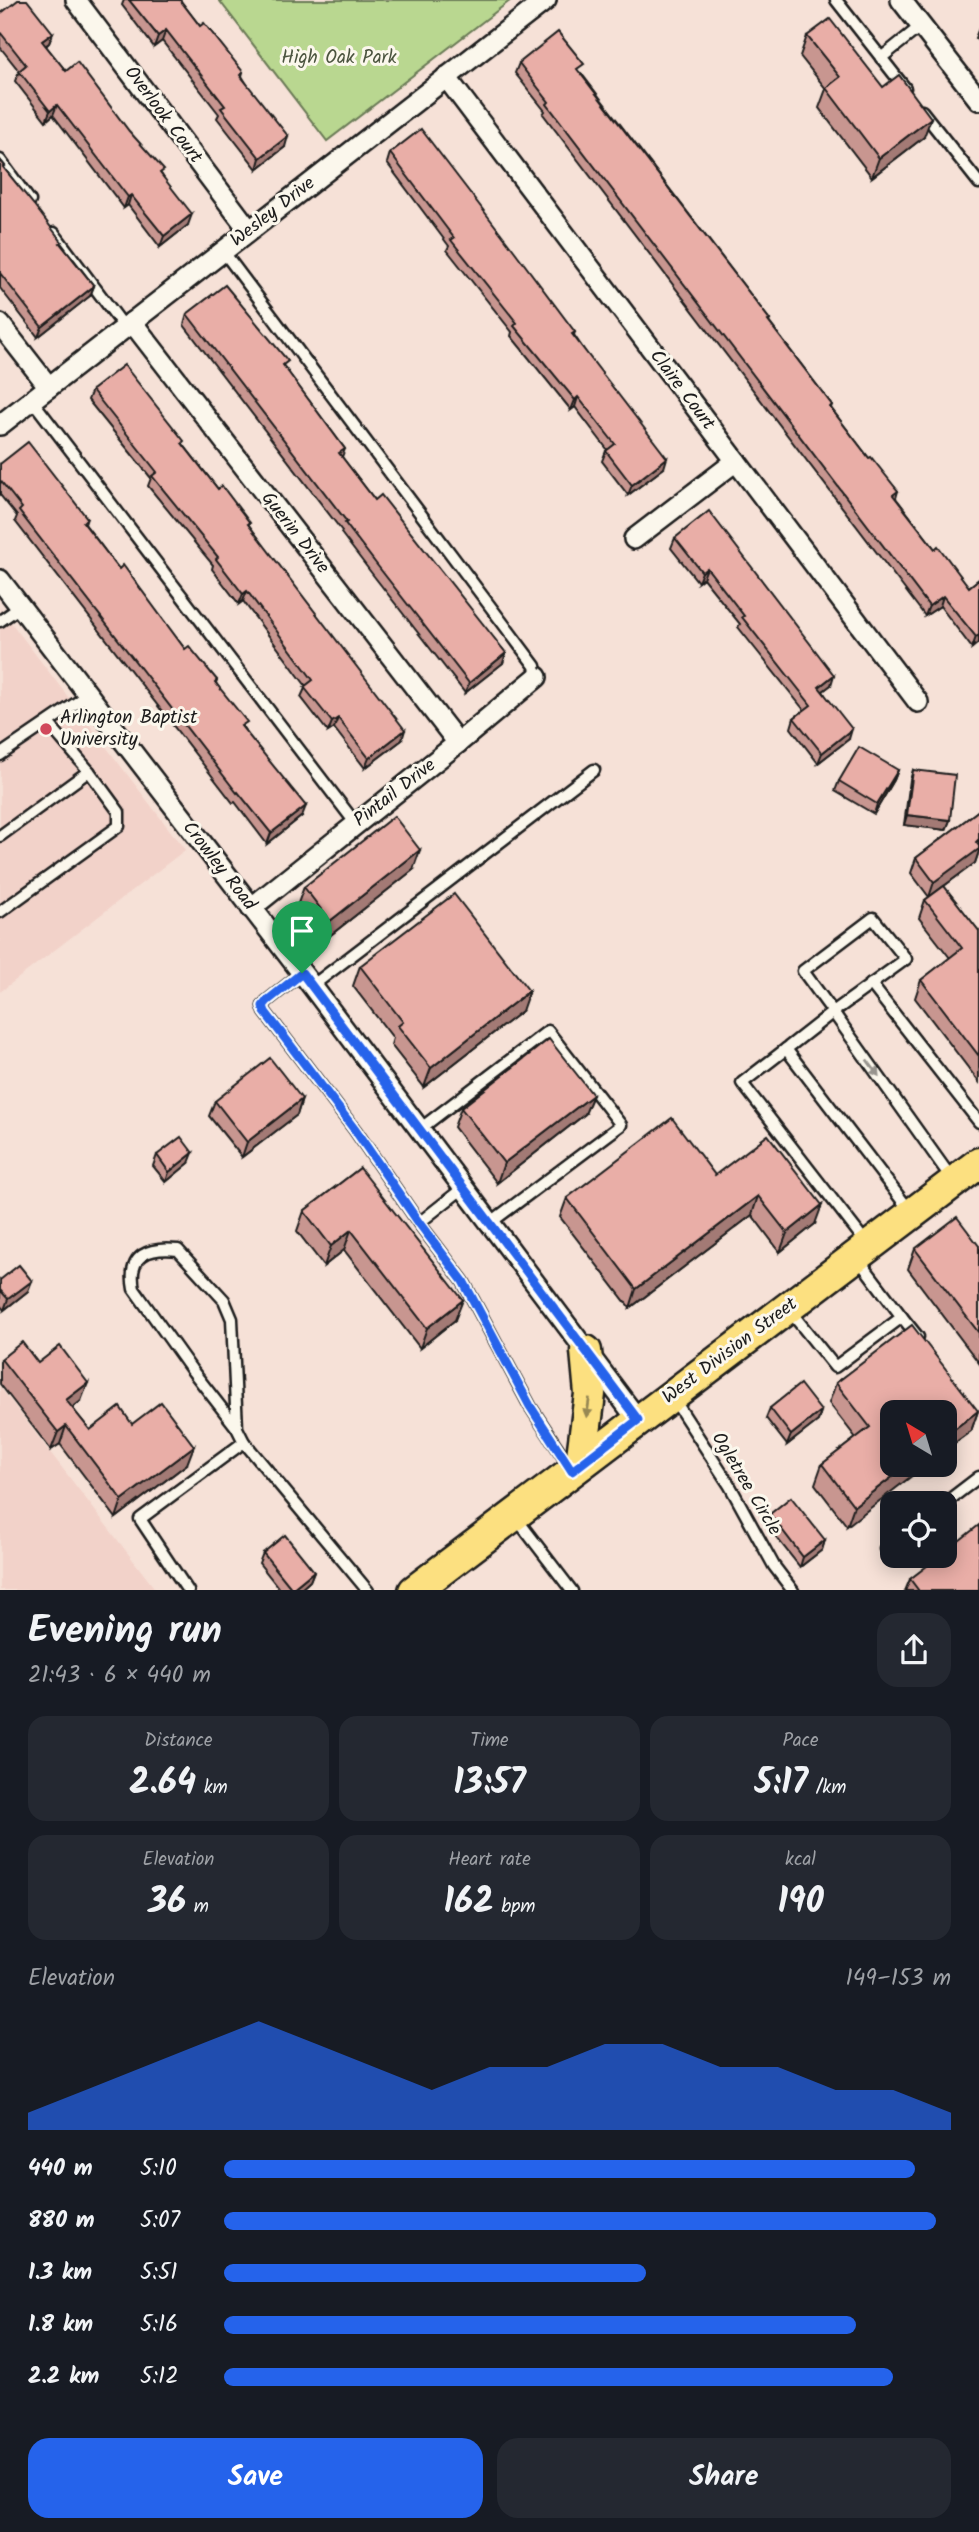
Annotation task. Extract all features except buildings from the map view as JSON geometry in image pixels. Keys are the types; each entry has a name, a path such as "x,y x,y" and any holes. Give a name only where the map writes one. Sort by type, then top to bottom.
{"main road":[{"name":"West Division Street","path":"415,1590 979,1163"},
{"path":"576,1467 590,1394 586,1351"}],"street":[{"name":"Overlook Court","path":"76,0 249,230"},
{"name":"Wesley Drive","path":"0,425 546,0"},
{"path":"901,0 979,100"},
{"name":"Claire Court","path":"446,77 918,702"},
{"path":"0,324 49,387"},
{"name":"Guerin Drive","path":"128,325 458,743"},
{"path":"634,539 736,461"},
{"name":"Crowley Road","path":"0,580 307,979 638,1420"},
{"name":"Pintail Drive","path":"251,908 537,677"}],"lane":[{"path":"836,0 979,183"},
{"path":"881,58 921,26"},
{"path":"0,160 33,205"},
{"path":"50,227 128,325"},
{"path":"223,251 535,666 537,677"},
{"path":"32,400 356,824"},
{"path":"0,621 20,607"},
{"path":"0,755 88,695"},
{"path":"0,912 119,826 119,812 89,771 48,723"},
{"path":"576,1467 530,1406 463,1281 263,1006 267,1001 307,979 594,770"},
{"path":"0,836 89,771"},
{"path":"928,1350 902,1317 863,1252 741,1083 833,1012 906,959 873,918 803,971 833,1012 954,1182"},
{"path":"872,984 979,1122"},
{"path":"420,1129 548,1031 621,1125 490,1223"},
{"path":"786,1049 912,1214"},
{"path":"419,1223 463,1188"},
{"path":"237,1428 232,1319 224,1300 178,1250 152,1248 141,1256 135,1266 132,1276 134,1289 237,1428 244,1442 367,1590"},
{"path":"787,1307 835,1367 902,1317"},
{"name":"Ogletree Circle","path":"671,1395 730,1486 774,1566 792,1590"},
{"path":"187,1590 140,1519 244,1442"},
{"path":"957,1494 979,1477"},
{"path":"514,1515 571,1590"}],"shaded area":[{"name":"Arlington Baptist University","path":"0,608 185,850 0,992"},
{"path":"0,1387 156,1590 0,1590"}],"green space":[{"name":"High Oak Park","path":"219,0 511,0 327,141"}],"place":[{"name":"Arlington Baptist University","path":"46,729"}],"route":[{"path":"302,973 638,1420 572,1471 530,1406 463,1281 355,1130 265,1012 263,1006 267,1001 302,973"}]}
